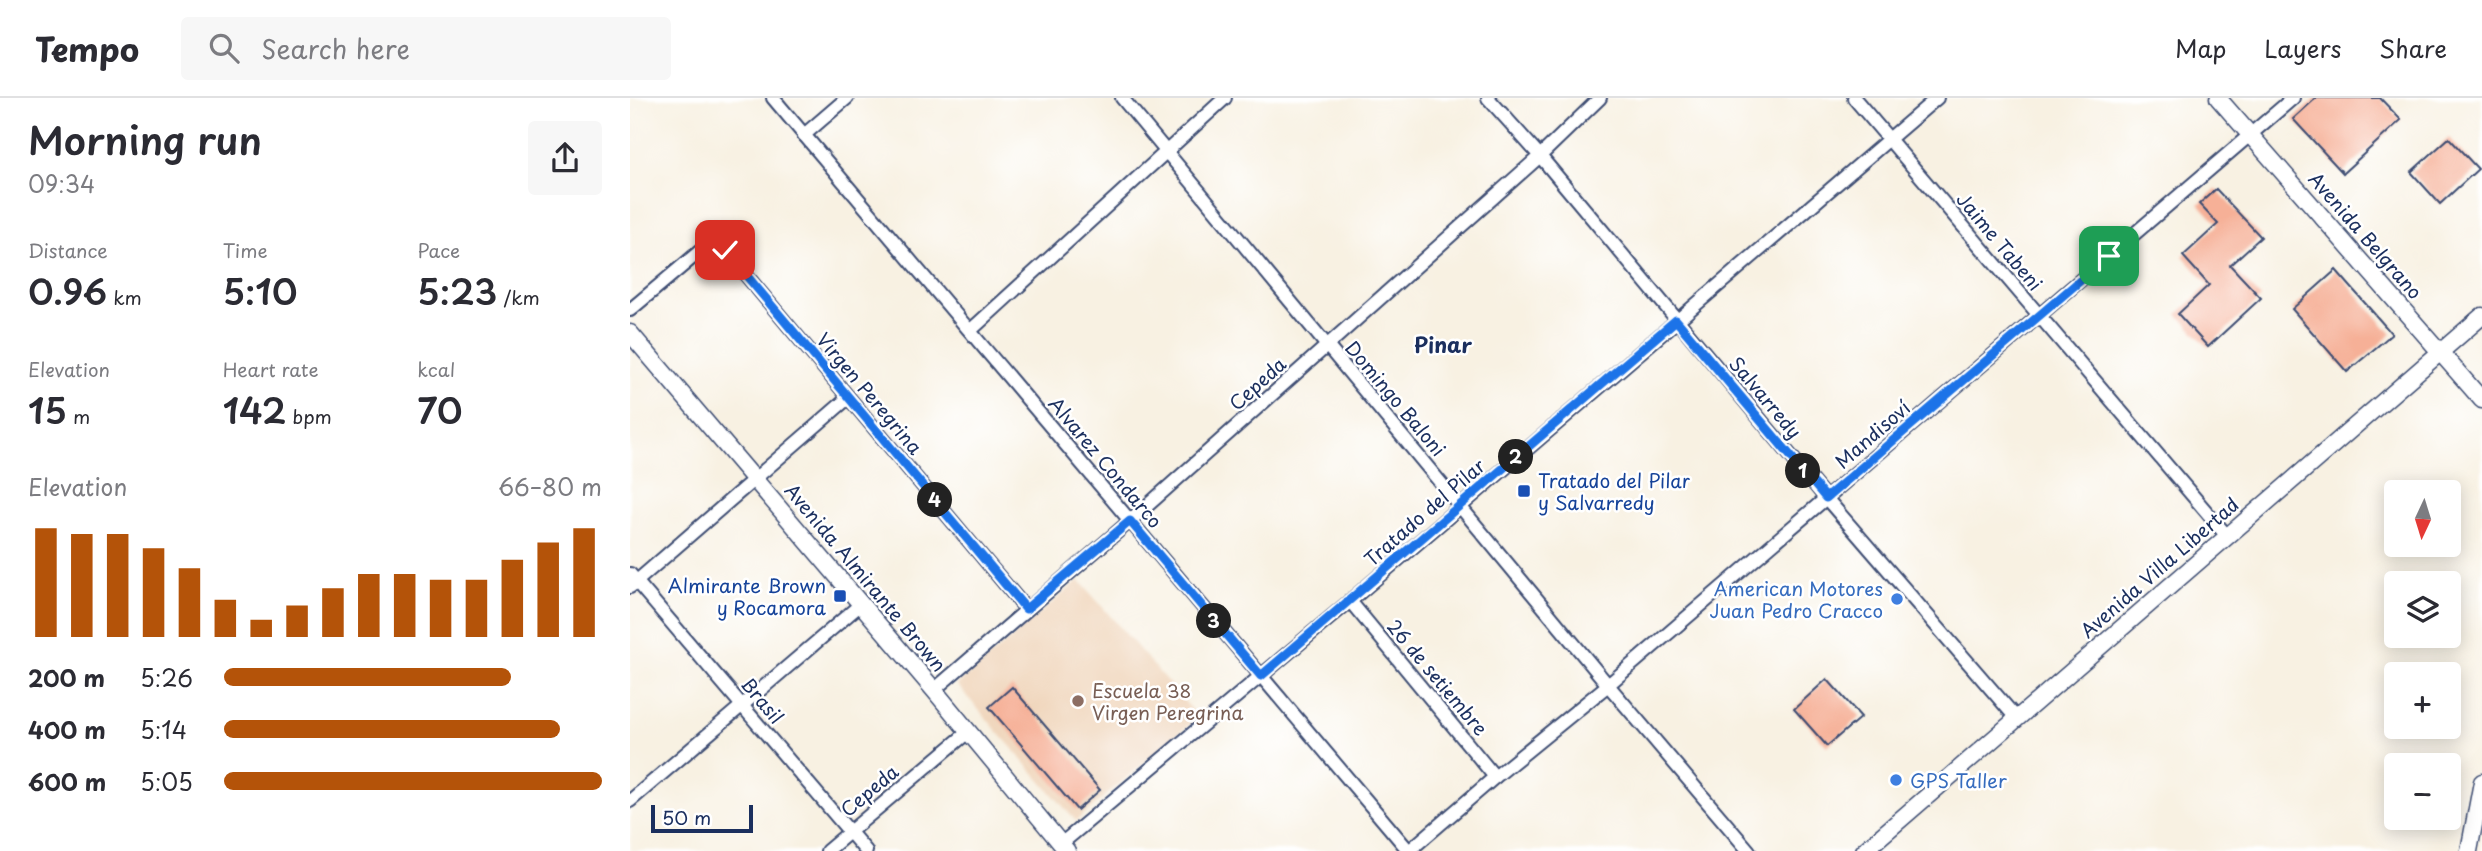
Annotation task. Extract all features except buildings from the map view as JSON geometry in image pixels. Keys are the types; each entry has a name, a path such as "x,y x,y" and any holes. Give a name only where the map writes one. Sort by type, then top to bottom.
{"main road":[{"name":"Avenida Belgrano","path":"2218,98 2482,400"},
{"name":"Avenida Villa Libertad","path":"1864,851 2482,316"},
{"name":"Avenida Almirante Brown","path":"630,333 1064,847"},
{"path":"2469,851 2482,782"}],"street":[{"name":"Alvarez Condarco","path":"773,98 1409,851"},
{"path":"804,135 847,98"},
{"name":"Domingo Baloni","path":"1122,98 1608,685 1749,851"},
{"path":"971,330 1225,98"},
{"name":"Salvarredy","path":"1488,98 2017,719"},
{"name":"Cepeda","path":"934,690 1328,346 1540,156 1600,98"},
{"name":"Jaime Tabeni","path":"1854,98 2227,536"},
{"name":"Tratado del Pilar","path":"1064,847 1937,98"},
{"name":"Mandisoví","path":"1409,851 1495,776 1608,685 2293,98"},
{"name":"Virgen Peregrina","path":"630,310 705,247 717,246 725,250 1026,609"},
{"path":"632,581 848,398"},
{"name":"Brasil","path":"632,581 866,851"},
{"name":"26 de setiembre","path":"1350,601 1495,776"},
{"path":"630,801 861,604"},
{"name":"Cepeda","path":"827,851 968,732"}],"shaded area":[{"name":"Escuela 38 Virgen Peregrina","path":"1079,580 1198,717 1076,821 957,685"}],"place":[{"name":"Tratado del Pilar y Salvarredy","path":"1524,491"},
{"name":"Almirante Brown y Rocamora","path":"840,596"},
{"name":"American Motores Juan Pedro Cracco","path":"1897,599"},
{"name":"Escuela 38 Virgen Peregrina","path":"1078,701"},
{"name":"GPS Taller","path":"1896,780"}],"district":[{"name":"Pinar","path":"1443,344"}],"route":[{"path":"725,250 1026,609 1130,521 1261,676 1676,320 1826,498 2109,256"}]}
